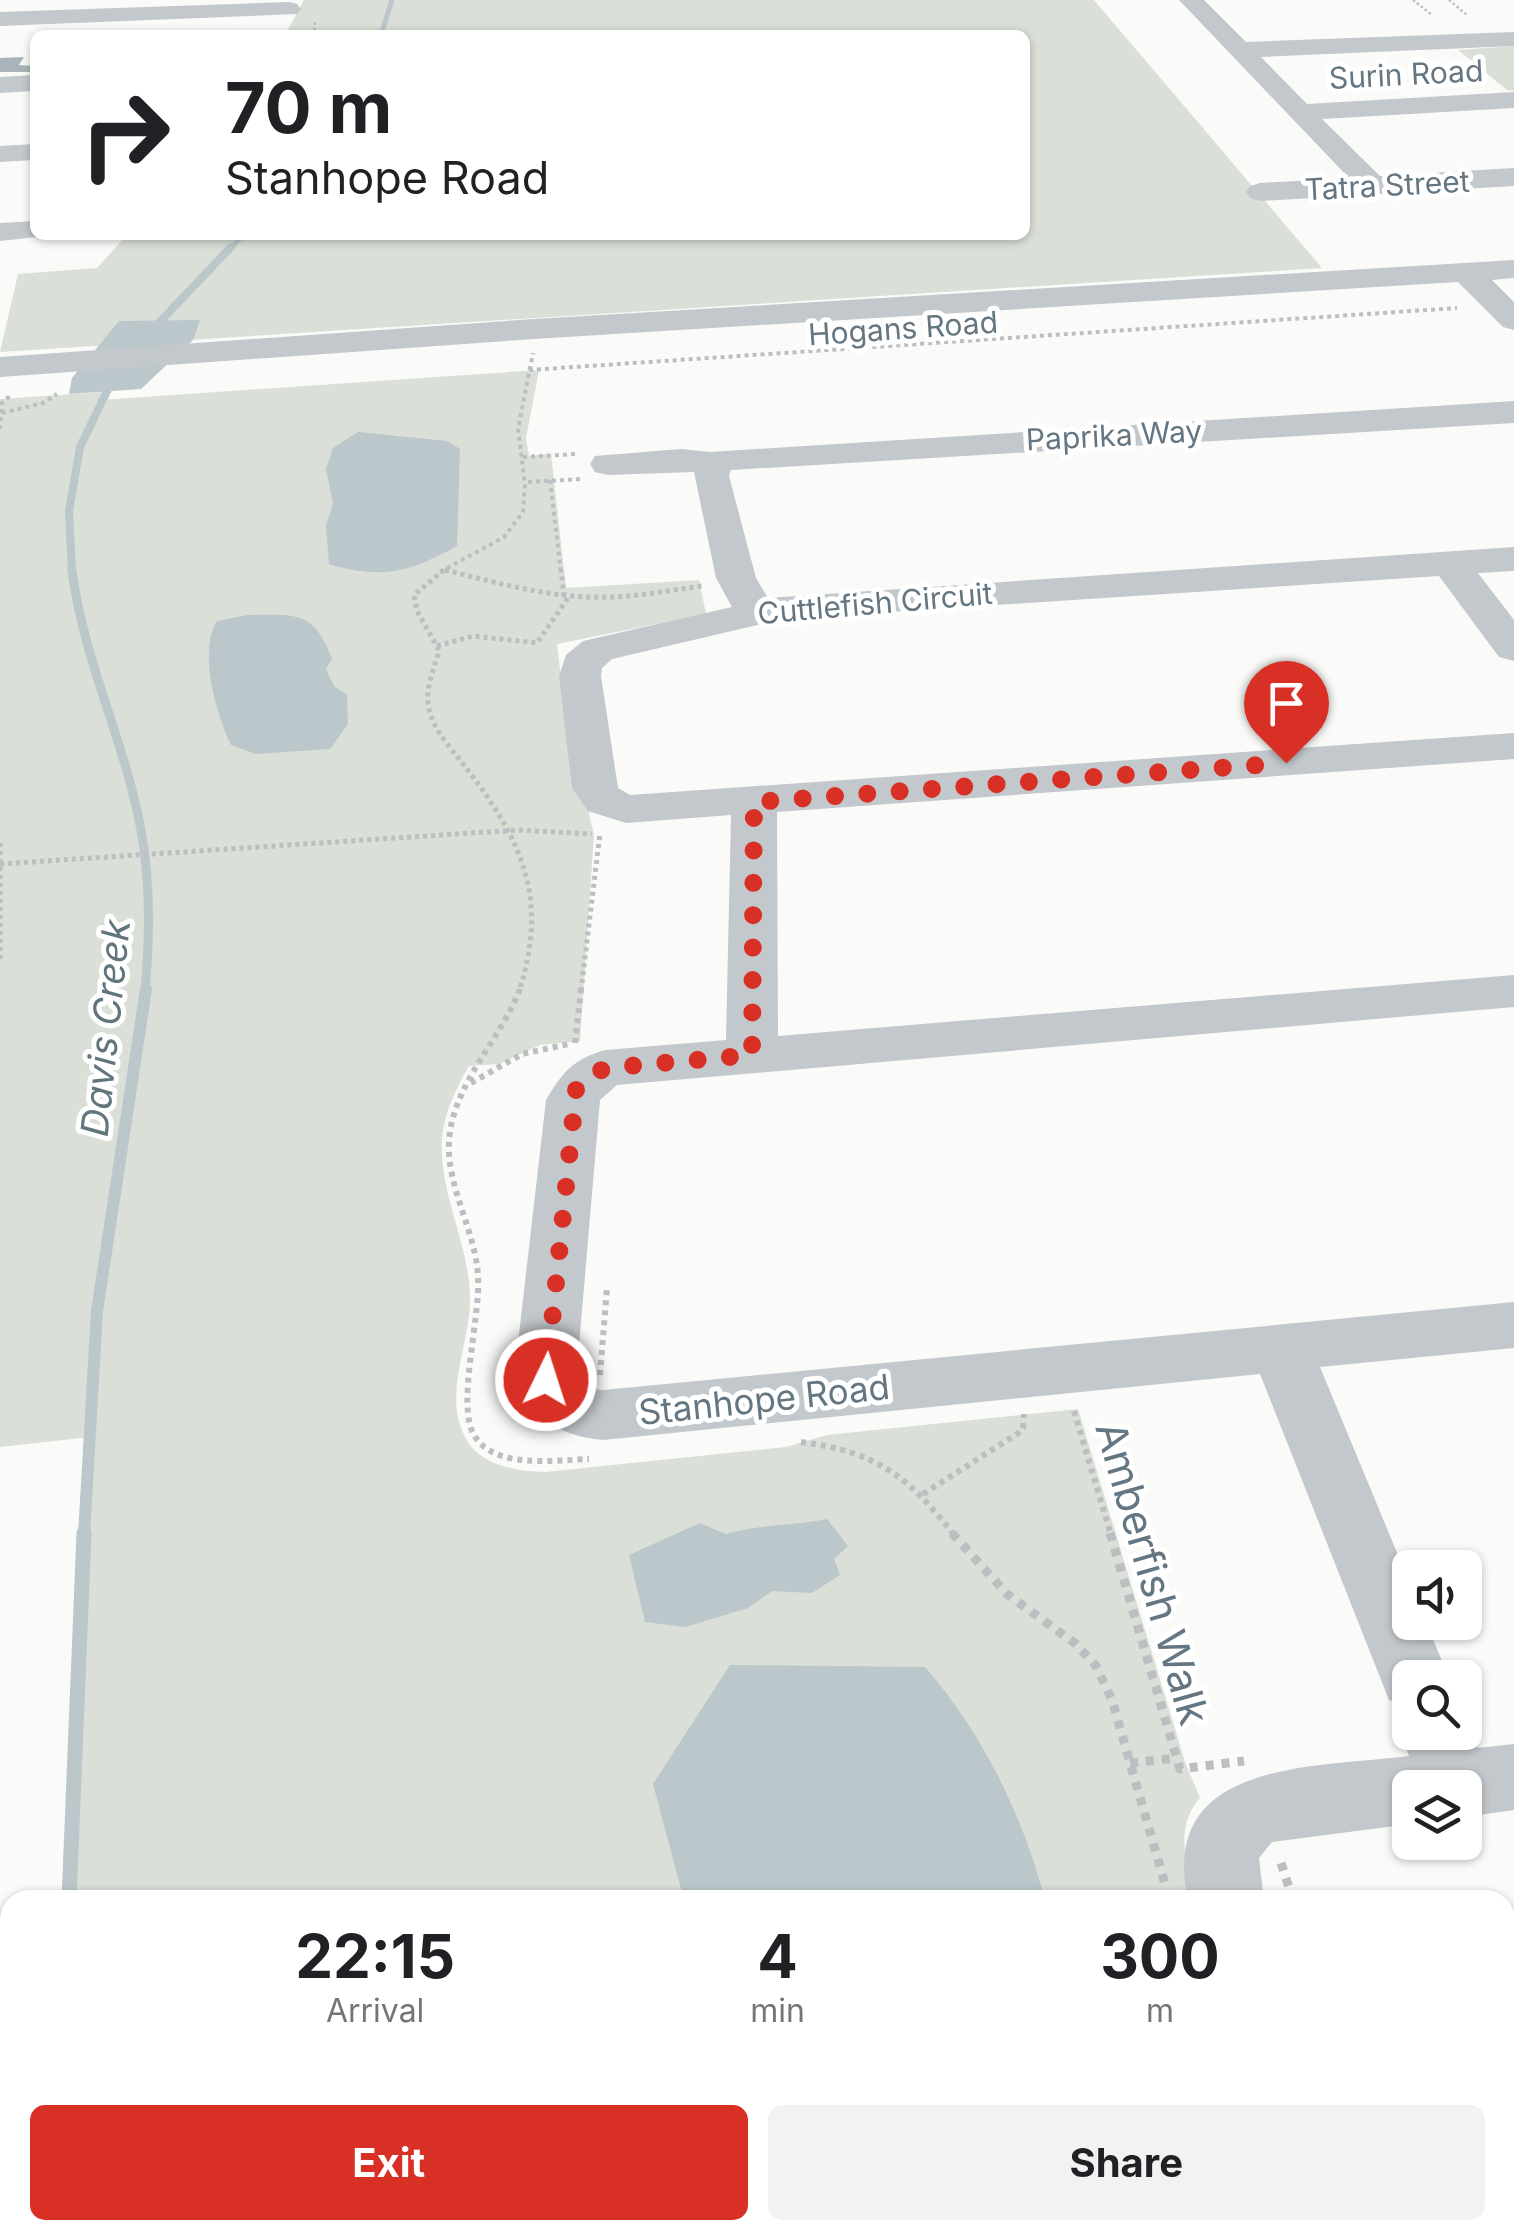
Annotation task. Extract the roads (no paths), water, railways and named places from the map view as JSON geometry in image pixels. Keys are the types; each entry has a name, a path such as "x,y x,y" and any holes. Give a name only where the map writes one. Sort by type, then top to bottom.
{"street":[{"path":"1191,0 1372,186"},
{"path":"4,18 292,4"},
{"path":"278,30 292,4"},
{"path":"1445,12 1482,40"},
{"path":"1240,50 1514,39"},
{"path":"1429,43 1506,101"},
{"path":"0,85 30,83"},
{"name":"Surin Road","path":"1300,112 1506,101"},
{"path":"0,154 30,152"},
{"name":"Tatra Street","path":"1260,192 1514,177"},
{"path":"0,232 30,230"},
{"name":"Hogans Road","path":"16,375 293,346 714,340 1214,307 1251,292 1514,270"},
{"path":"1466,272 1514,320"},
{"path":"1251,292 1276,304 1351,298"},
{"name":"Paprika Way","path":"608,464 682,460 715,464 750,456 1514,412"},
{"path":"715,464 711,476 736,578 743,594 758,611"},
{"name":"Cuttlefish Circuit","path":"1514,559 758,611 617,644 588,654 581,664 595,788 604,801 641,810 1514,746"},
{"path":"1450,564 1514,648"},
{"path":"752,1055 754,802"},
{"name":"Stanhope Road","path":"1514,991 606,1068 576,1090 546,1369 551,1391 574,1409 588,1414 638,1412 1514,1325"},
{"path":"1280,1348 1407,1660"},
{"path":"1223,1890 1222,1844 1230,1828 1246,1815 1392,1785"}],"waterway":[{"name":"Davis Creek","path":"383,30 392,0"},
{"name":"Davis Creek","path":"229,250 238,240"},
{"name":"Davis Creek","path":"153,329 231,247"},
{"path":"72,572 69,511 80,447 111,383"},
{"name":"Davis Creek","path":"72,570 85,636 141,830 149,911 145,991"},
{"name":"Davis Creek","path":"84,1535 97,1311 146,989"},
{"name":"Davis Creek","path":"69,1890 84,1533"}]}
